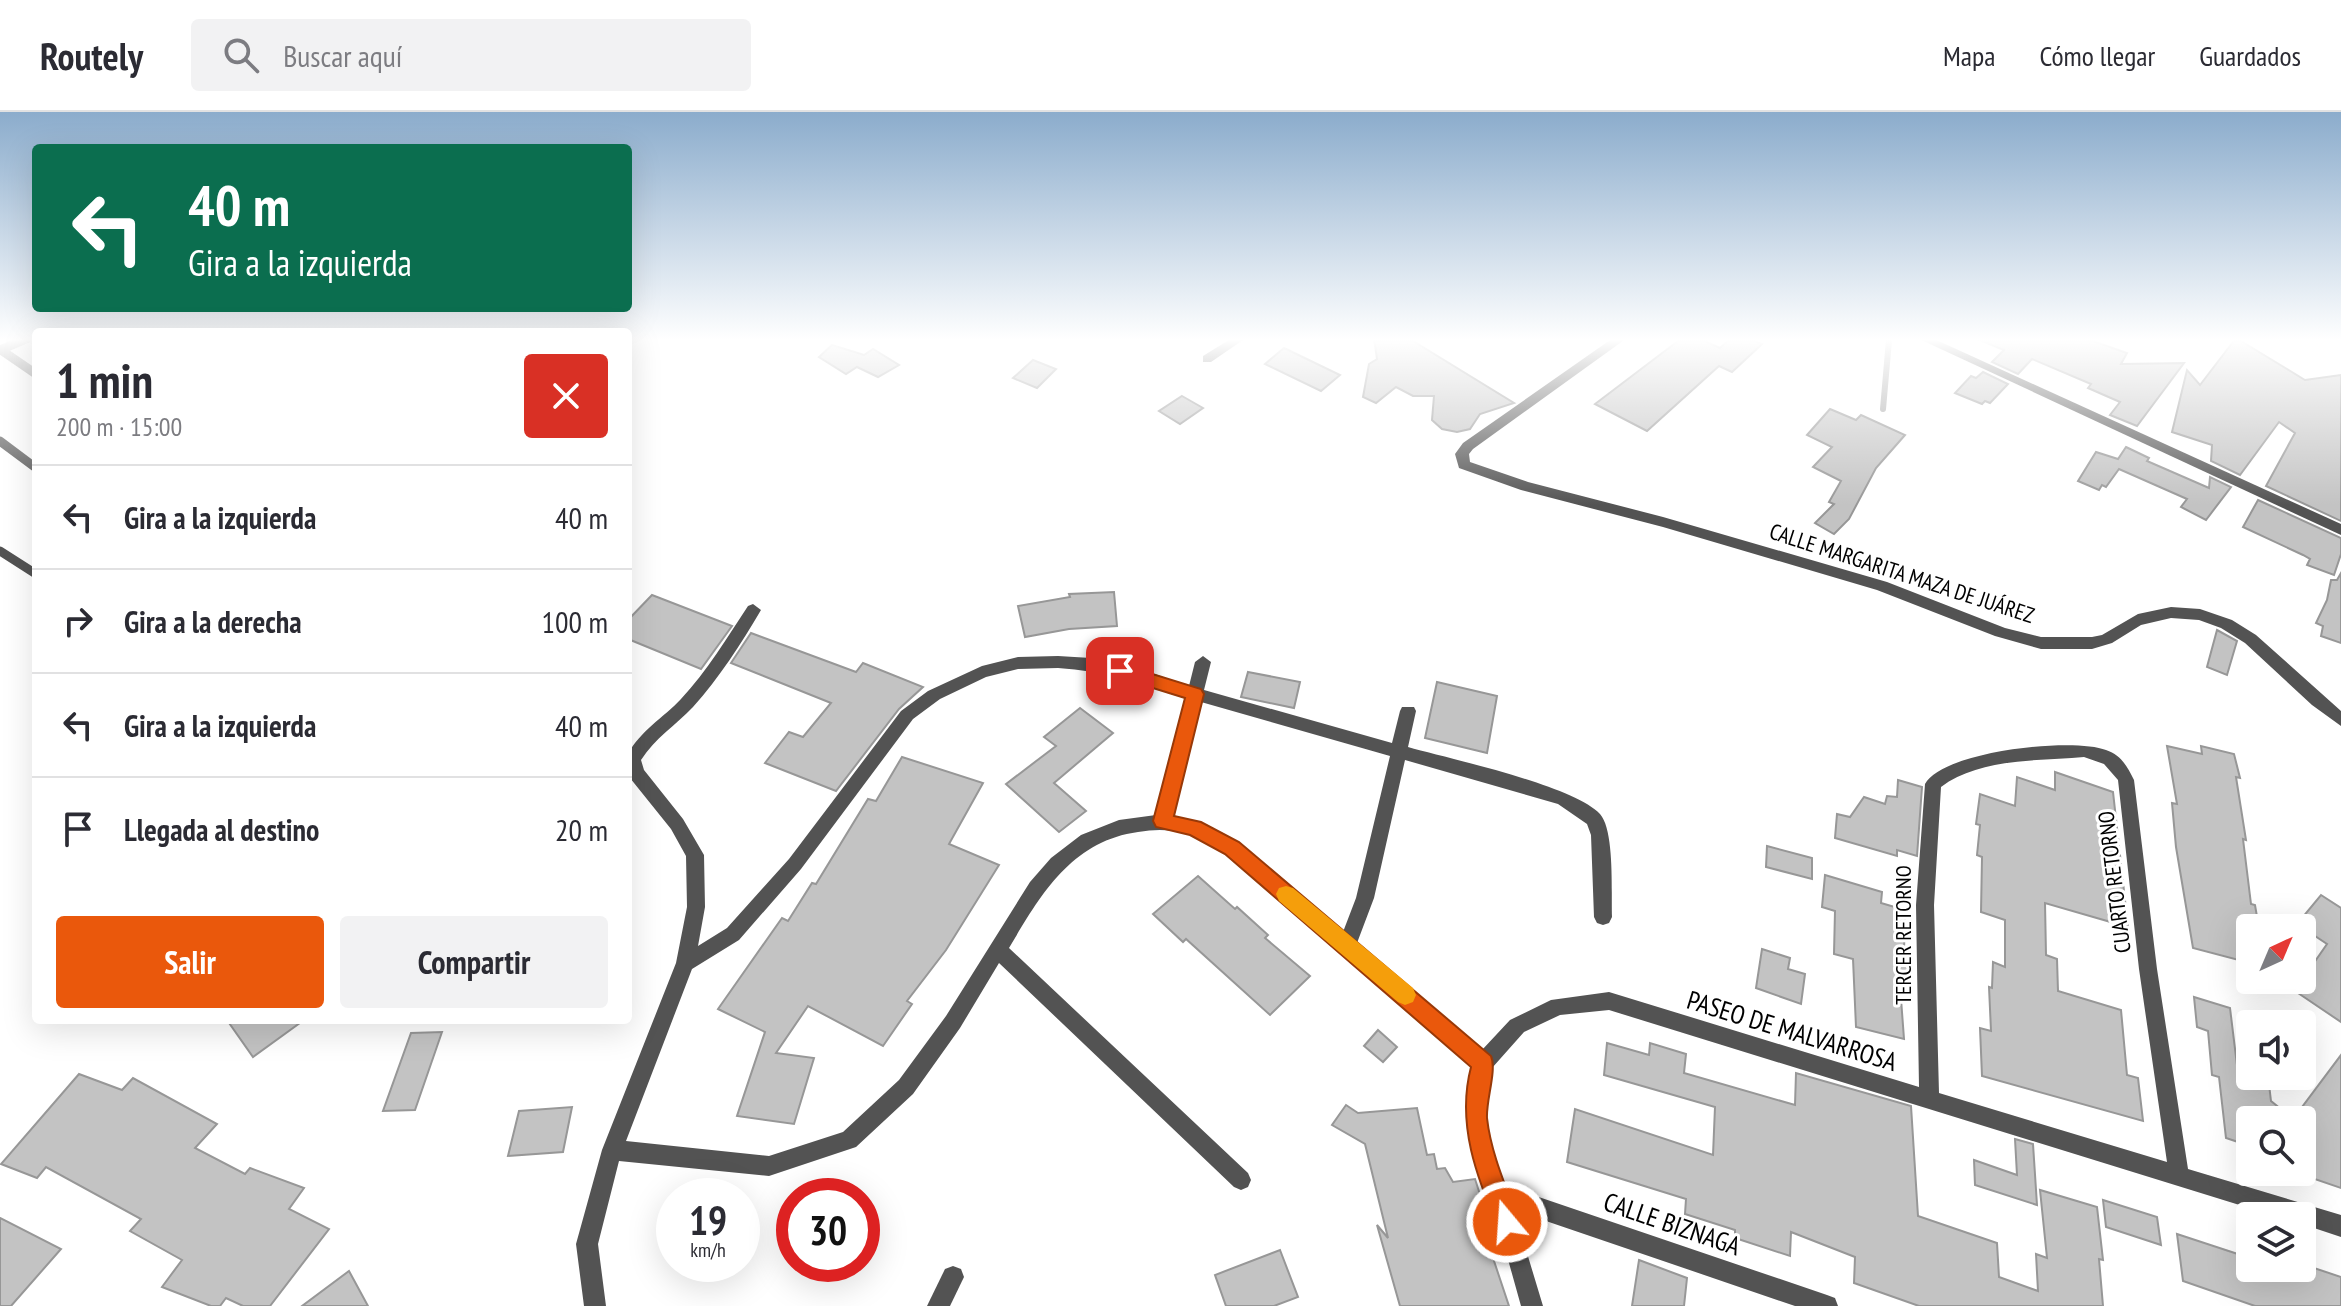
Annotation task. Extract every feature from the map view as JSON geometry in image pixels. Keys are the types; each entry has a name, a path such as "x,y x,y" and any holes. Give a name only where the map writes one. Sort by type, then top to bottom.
{"street":[{"name":"CALLE MARGARITA MAZA DE JUÁREZ","path":"1542,394 1468,446 1462,454 1464,465 1541,491 1692,529 1892,589 1995,630 2042,643 2080,644 2108,638 2130,623 2161,612 2193,612 2241,631 2341,720"},
{"path":"2044,394 2341,530"},
{"path":"595,1306 587,1244 612,1150 685,963 696,907 695,855 677,824 636,773 633,760 728,652 753,610"},
{"path":"1163,821 1203,662"},
{"path":"685,963 733,934 795,864 907,715 934,695 982,672 1018,663 1091,664 1149,678 1195,694 1563,798 1586,811 1594,819 1600,835 1603,917"},
{"path":"1347,945 1365,898 1408,711"},
{"name":"CUARTO RETORNO","path":"1943,773 1963,765 2084,750 2110,758 2120,766 2126,780 2148,969 2179,1175"},
{"name":"TERCER RETORNO","path":"1929,1101 1925,905 1931,795 1933,784 1943,773"},
{"path":"612,1150 769,1166 849,1140 906,1087 998,950 1036,887 1057,863 1087,840 1119,827 1163,821 1194,828 1232,848 1483,1063 1476,1117 1482,1150 1499,1194 1532,1306"},
{"path":"998,950 1241,1180"},
{"name":"PASEO DE MALVARROSA","path":"1483,1063 1517,1026 1544,1012 1558,1006 1609,1001 2341,1226"},
{"name":"CALLE BIZNAGA","path":"1499,1194 1827,1306"},
{"path":"938,1306 953,1277"}],"lane":[{"path":"0,441 32,465"},
{"path":"0,551 32,571"}],"building":[{"path":"1364,394 1388,394 1376,403 1363,397"},
{"path":"1409,394 1499,394 1514,403 1480,414 1470,429 1457,432 1442,429 1432,420 1434,396"},
{"path":"1609,394 1688,394 1647,431 1595,404"},
{"path":"1957,394 1999,394 1990,403 1985,401 1982,404"},
{"path":"2101,394 2161,394 2137,426 2110,415 2120,402"},
{"path":"2181,394 2341,394 2341,521 2266,486 2295,433 2279,422 2240,475 2211,461 2212,445 2172,432"},
{"path":"1182,396 1203,408 1180,424 1159,411"},
{"path":"1830,409 1856,420 1861,415 1905,435 1876,468 1849,519 1834,534 1815,523 1834,504 1829,502 1841,481 1813,467 1832,447 1807,435"},
{"path":"2126,447 2149,458 2147,461 2209,488 2210,477 2231,487 2206,520 2181,507 2187,499 2119,469 2106,487 2102,485 2099,490 2078,481 2096,452 2118,459"},
{"path":"2258,500 2341,538 2341,554 2334,575 2307,565 2310,559 2243,527"},
{"path":"2341,573 2341,643 2321,636 2323,626 2316,623 2327,600 2331,580 2337,580"},
{"path":"1114,592 1117,626 1069,629 1025,637 1018,606 1070,597 1069,594"},
{"path":"652,595 732,626 701,669 632,641 632,616"},
{"path":"2217,630 2237,641 2227,675 2207,667"},
{"path":"751,633 856,672 863,663 923,687 899,709 836,791 765,763 789,732 803,737 831,703 731,663"},
{"path":"1248,672 1300,682 1294,708 1241,697"},
{"path":"1437,682 1497,696 1487,753 1425,738"},
{"path":"1080,708 1113,733 1054,783 1086,811 1059,832 1006,784 1056,746 1044,737"},
{"path":"2167,746 2202,754 2201,746 2234,754 2240,778 2236,777 2246,840 2243,839 2251,904 2255,905 2257,914 2236,914 2236,959 2193,948 2176,847 2172,803 2177,804"},
{"path":"902,757 983,783 949,844 999,865 946,950 907,1001 912,1004 883,1046 808,1006 776,1053 814,1058 794,1124 737,1116 765,1032 718,1009 782,918 788,921 812,883 816,884 868,799 876,801"},
{"path":"2055,772 2113,792 2128,927 2045,903 2046,955 2057,959 2058,991 2121,1010 2127,1075 2138,1078 2143,1121 1982,1076 1980,1028 1991,1031 1989,987 1992,988 1993,962 2005,967 2005,920 1981,912 1982,857 1977,855 1980,825 1976,824 1980,794 2015,806 2017,777 2055,790"},
{"path":"1898,780 1922,787 1917,856 1897,850 1897,856 1835,838 1837,814 1850,817 1864,797 1885,804 1887,796 1897,797"},
{"path":"1767,846 1812,858 1812,879 1766,867"},
{"path":"1825,875 1882,892 1881,903 1905,910 1904,952 1909,953 1909,975 1899,972 1904,1039 1856,1027 1853,959 1834,954 1835,911 1822,907"},
{"path":"1198,876 1235,909 1237,907 1268,935 1265,938 1310,976 1270,1015 1186,939 1183,942 1153,914"},
{"path":"2321,895 2341,908 2341,1022 2299,994 2316,994 2316,960 2327,944 2316,937 2316,914 2305,914"},
{"path":"1762,949 1790,958 1788,969 1805,974 1801,1004 1756,988"},
{"path":"2194,997 2230,1008 2236,1057 2236,1090 2270,1090 2271,1101 2277,1106 2236,1106 2236,1141 2226,1138 2219,1077 2212,1075 2208,1031 2197,1027"},
{"path":"230,1024 298,1024 253,1057"},
{"path":"1378,1030 1397,1047 1383,1062 1364,1046"},
{"path":"442,1032 415,1110 383,1111 411,1033"},
{"path":"1607,1043 1649,1055 1650,1043 1686,1054 1684,1073 1795,1105 1796,1073 1911,1106 1918,1216 1997,1243 1999,1277 2038,1291 2036,1254 2047,1258 2040,1190 2097,1207 2103,1260 2099,1259 2103,1306 1919,1306 1854,1283 1855,1257 1791,1232 1790,1256 1735,1238 1735,1230 1685,1214 1686,1199 1567,1162 1575,1109 1713,1155 1715,1107 1604,1075"},
{"path":"2341,1055 2341,1188 2316,1179 2316,1106 2303,1106"},
{"path":"79,1074 122,1090 133,1078 217,1124 195,1148 245,1174 250,1168 304,1188 289,1209 329,1229 270,1306 243,1306 226,1298 220,1306 211,1306 162,1287 182,1260 130,1231 141,1219 46,1167 37,1178 1,1164"},
{"path":"1346,1105 1358,1113 1417,1108 1427,1155 1434,1154 1437,1169 1445,1168 1453,1182 1475,1179 1499,1253 1492,1255 1509,1306 1400,1306 1377,1225 1388,1238 1365,1144 1332,1125"},
{"path":"572,1107 563,1152 508,1156 519,1111"},
{"path":"2015,1139 2033,1144 2037,1205 1975,1185 1974,1160 2017,1175"},
{"path":"2103,1200 2157,1217 2161,1245 2106,1227"},
{"path":"0,1218 61,1249 11,1306 0,1306"},
{"path":"2177,1234 2236,1253 2236,1282 2316,1282 2316,1269 2341,1277 2341,1306 2255,1306 2183,1281"},
{"path":"1280,1250 1298,1297 1274,1306 1226,1306 1215,1275"},
{"path":"1639,1260 1687,1278 1684,1306 1632,1306"},
{"path":"349,1271 368,1306 302,1306"}],"waterway":[{"path":"1883,409 1884,394"}],"slow traffic":[{"path":"1286,894 1405,995"}],"route":[{"path":"1120,671 1195,694 1163,821 1194,828 1232,848 1483,1063 1476,1117 1482,1150 1507,1222"}]}
